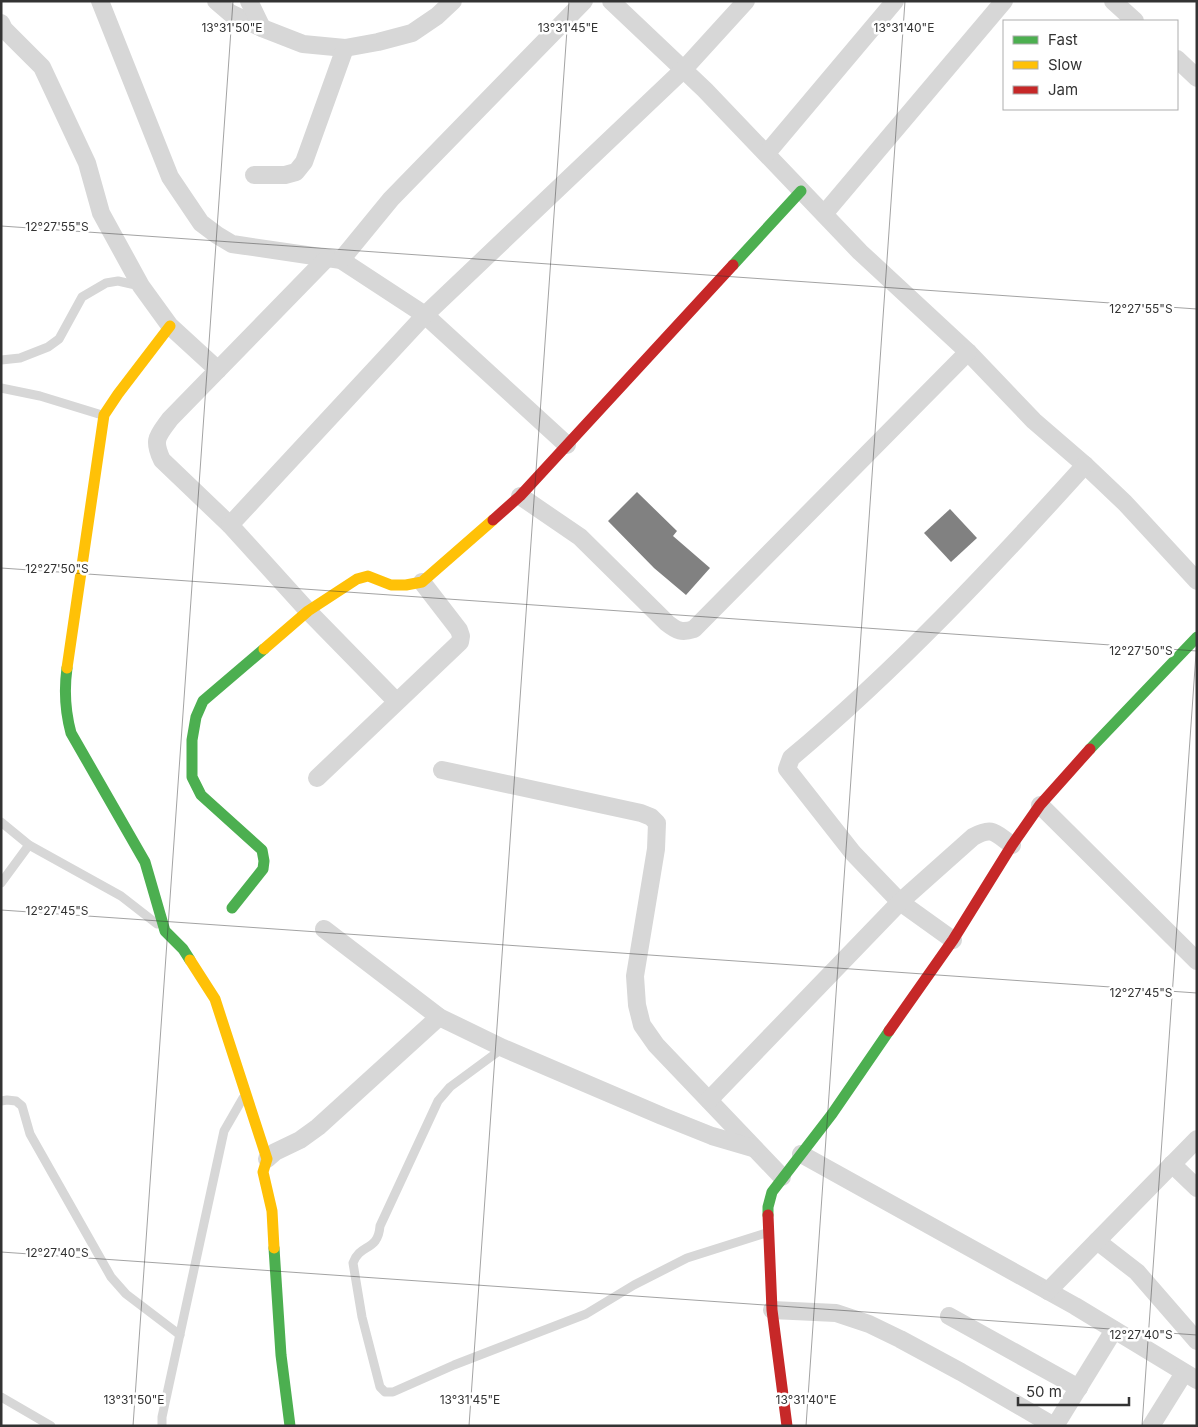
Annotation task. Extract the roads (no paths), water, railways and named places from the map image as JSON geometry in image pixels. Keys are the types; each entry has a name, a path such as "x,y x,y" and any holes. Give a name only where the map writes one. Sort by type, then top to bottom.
{"street":[{"path":"100,1 170,177 201,223 217,236 232,244 334,259 425,316 567,445"},
{"path":"216,1 230,13 303,44 345,48 378,42 412,32 437,16 453,1"},
{"path":"249,1 262,28"},
{"path":"396,701 308,611 230,525 162,460 156,447 158,434 170,419 218,370 334,259 584,1"},
{"path":"611,1 684,69 767,153 860,252 968,352 1034,421 1085,465 1152,531 1197,581"},
{"path":"230,525 425,316 684,69 746,1"},
{"path":"767,153 894,1"},
{"path":"824,214 1004,1"},
{"path":"1113,1 1134,20"},
{"path":"1,24 42,67 87,163 101,213 141,286 170,326 218,370"},
{"path":"254,175 285,175 296,172 304,162 345,48"},
{"path":"1178,60 1197,78"},
{"path":"232,908 263,869 264,861 262,850 201,795 192,777 192,740 196,717 203,701 308,611 357,578 368,576 391,585 422,582 520,496 801,191"},
{"path":"170,326 118,394 104,416 65,684 66,714 71,733 145,862 165,931 183,949 215,999 267,1159"},
{"path":"520,496 580,537 676,631 686,632 694,629 968,352"},
{"path":"952,940 900,902 853,853 787,769 788,763 791,758 834,721 942,617 1024,533 1085,465"},
{"path":"317,778 460,642 459,630 422,582"},
{"path":"787,1426 772,1310 768,1207 772,1192 832,1114 952,940 1012,845 1040,805 1103,734 1197,637"},
{"path":"442,770 641,813 651,816 657,823 656,849 635,976 637,1005 642,1025 656,1045 782,1177"},
{"path":"1040,805 1197,961"},
{"path":"709,1100 900,902 973,837 984,831 994,831 1012,845"},
{"path":"324,929 439,1018 503,1048 712,1136 756,1148"},
{"path":"290,1426 281,1355 272,1212 263,1172 267,1159 275,1152 300,1140 318,1127 439,1018"},
{"path":"1048,1291 1197,1139"},
{"path":"801,1154 1048,1291 1191,1377 1151,1426"},
{"path":"1172,1164 1197,1188"},
{"path":"1097,1241 1137,1272 1197,1341"},
{"path":"772,1310 836,1314 869,1324 962,1372 1054,1426 1114,1330"},
{"path":"949,1316 1079,1388"}],"lane":[{"path":"1,360 20,358 48,347 59,339 82,297 106,283 118,281 141,286"},
{"path":"1,388 40,396 104,416"},
{"path":"1,822 29,845 121,896 165,931"},
{"path":"1,883 29,845"},
{"path":"503,1048 450,1087 438,1101 380,1226 379,1235 374,1244 355,1257 353,1264 362,1317 380,1387 385,1392 393,1392 454,1365 586,1314 634,1284 687,1258 769,1232"},
{"path":"162,1426 162,1417 224,1132 246,1092"},
{"path":"1,1101 8,1100 22,1106 30,1134 110,1277 126,1294 180,1335"},
{"path":"1,1397 51,1426"}]}
